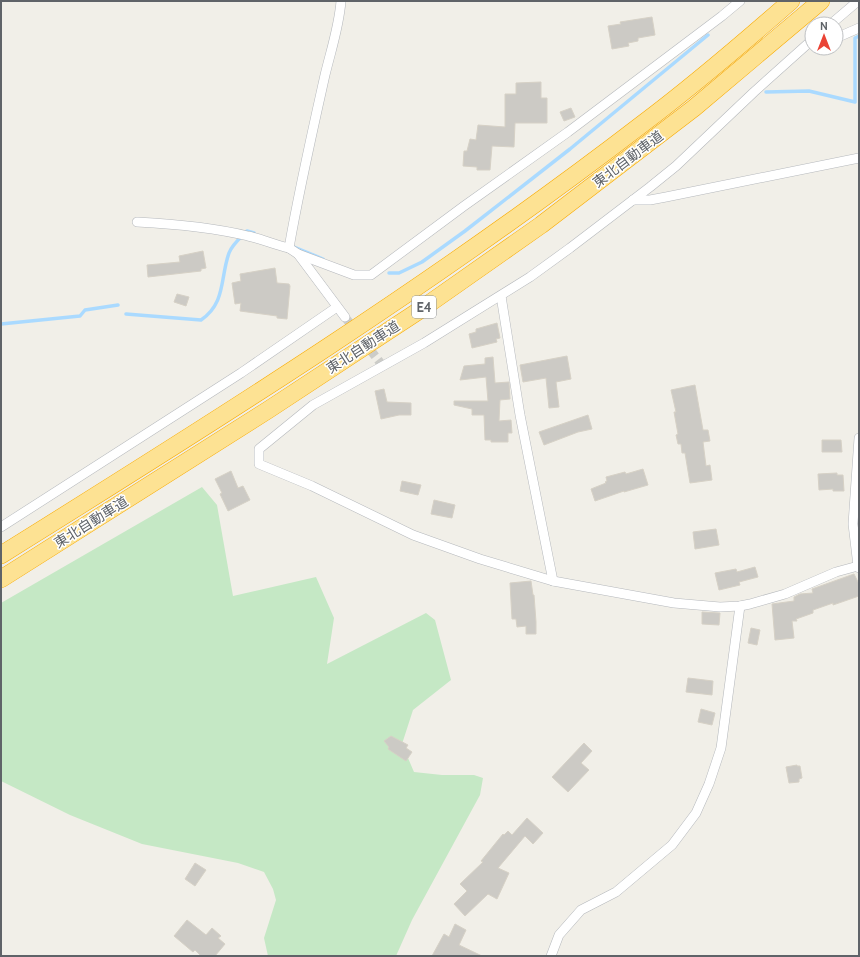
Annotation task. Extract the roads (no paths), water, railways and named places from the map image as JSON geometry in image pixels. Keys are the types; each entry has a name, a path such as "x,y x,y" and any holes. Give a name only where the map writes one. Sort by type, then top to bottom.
{"highway":[{"name":"東北自動車道","path":"1,555 260,392 416,289 529,209 642,125 791,1"},
{"name":"東北自動車道","path":"1,579 268,410 420,310 522,238 694,108 821,1"}],"street":[{"path":"290,245 299,190 337,32 341,1"},
{"path":"298,254 354,275 371,275 574,127 740,1"},
{"path":"840,16 858,1"},
{"path":"844,35 859,28"},
{"path":"804,49 754,92 676,166 570,248 501,296 424,343 314,405 259,449 259,464 312,486 413,534 480,559 554,581 674,603 720,607 740,606 785,594 836,572 858,567 853,524 859,438"},
{"path":"633,200 650,200 859,158"},
{"path":"137,222 186,225 235,233 290,245 338,307 344,317"},
{"path":"501,296 520,415 554,581"},
{"path":"1,527 241,373 338,307"},
{"path":"551,956 558,935 581,910 616,892 633,878 672,845 696,813 709,784 721,748 740,606"}],"waterway":[{"path":"389,273 399,273 422,262 465,231 570,149 708,35"},
{"path":"766,92 809,91 855,102 855,38 859,36"},
{"path":"126,314 201,320 215,306 221,290 226,262 230,250 247,231 254,233"},
{"path":"294,247 323,259"},
{"path":"1,324 80,316 85,310 118,305"}],"tunnel":[{"path":"345,317 382,365"}]}
